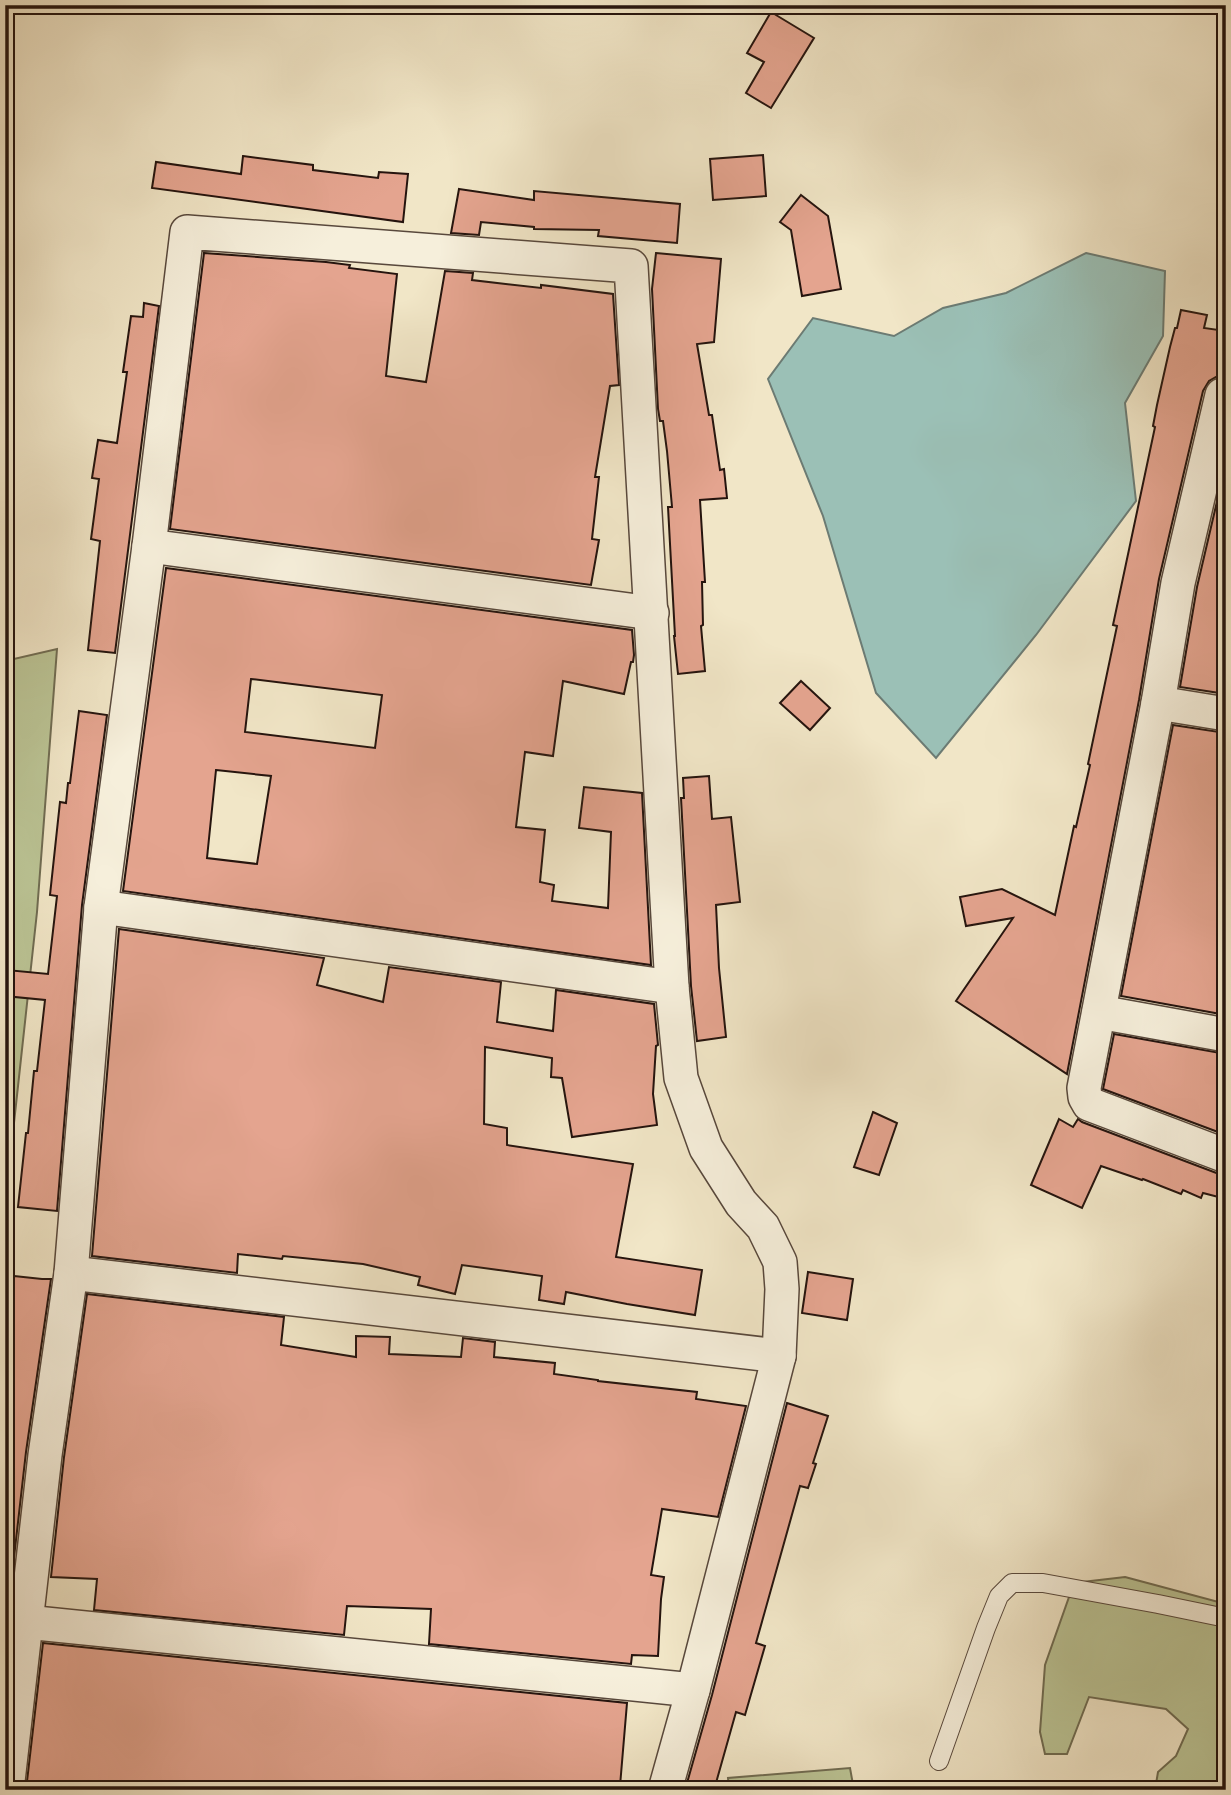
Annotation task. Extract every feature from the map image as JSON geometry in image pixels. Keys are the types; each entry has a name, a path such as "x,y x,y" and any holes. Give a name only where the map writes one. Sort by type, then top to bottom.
{"street":[{"path":"7,1790 45,1455 71,1273 101,907 187,232 631,266 672,987 681,1078 706,1148 741,1203 763,1227 780,1262 782,1289 779,1356 665,1790"},
{"path":"1226,396 1222,395 1178,583 1158,703 1084,1088 1089,1104 1226,1156"},
{"path":"149,546 652,613"},
{"path":"1158,703 1226,713"},
{"path":"101,907 672,987"},
{"path":"1098,1012 1226,1035"},
{"path":"71,1273 779,1356"},
{"path":"26,1622 693,1690"}],"lane":[{"path":"940,1760 999,1595 1012,1583 1043,1583 1226,1618"}],"green space":[{"path":"57,649 37,912 5,1187 5,661"},
{"path":"1125,1577 1226,1604 1226,1785 1212,1790 1155,1790 1158,1772 1176,1756 1188,1729 1166,1709 1089,1697 1067,1754 1045,1754 1040,1732 1045,1665 1074,1583"},
{"path":"850,1768 854,1790 729,1790 728,1778"}],"water":[{"path":"1086,253 1165,271 1163,336 1125,403 1136,501 1036,635 936,758 876,693 823,516 768,379 813,318 894,336 943,308 1006,293"}],"building":[{"path":"771,12 814,38 771,108 746,93 764,62 747,53"},
{"path":"763,155 766,196 713,200 710,159"},
{"path":"243,156 313,165 313,170 378,178 379,172 408,174 403,222 152,188 156,162 241,174"},
{"path":"459,189 534,200 534,191 680,204 677,243 598,236 599,230 534,229 481,222 479,235 451,233"},
{"path":"801,195 828,216 841,289 802,296 791,230 780,222"},
{"path":"204,253 326,262 397,274 386,376 426,382 445,271 473,273 472,280 613,294 619,385 610,386 595,477 599,477 592,539 599,540 591,585 170,529"},
{"path":"656,253 721,259 714,342 697,344 720,470 724,469 727,498 700,500 705,582 702,582 701,626 705,671 678,674 668,507 672,507 663,421 660,421 658,409 652,289"},
{"path":"144,303 159,306 115,653 88,650 100,541 91,539 99,479 92,478 98,440 117,443 127,372 123,372 131,316 143,317"},
{"path":"1181,310 1207,315 1204,328 1226,331 1226,376 1209,381 1203,391 1159,579 1139,700 1067,1074 956,1001 1013,918 966,926 960,897 1002,889 1055,915 1090,765 1088,764 1117,626 1113,625 1155,427 1157,405"},
{"path":"1226,463 1226,694 1180,687 1197,587"},
{"path":"166,568 632,630 634,655 624,694 563,681 553,756 525,752 516,827 545,830 540,882 554,885 552,901 608,908 611,832 579,828 584,787 642,793 651,965 123,891","holes":["251,679 382,695 375,748 245,732","216,770 271,776 257,864 207,858"]},
{"path":"801,681 830,708 810,730 780,703"},
{"path":"79,711 107,715 82,905 57,1211 18,1207 45,1000 5,996 5,989 7,970 48,974 57,896 50,895 60,802 66,803"},
{"path":"1173,725 1226,733 1226,1015 1121,996"},
{"path":"709,776 712,819 731,817 740,902 716,905 726,1037 697,1041 691,986 681,798 684,798 683,778"},
{"path":"119,929 324,958 317,985 383,1002 389,967 501,982 497,1022 553,1031 556,990 654,1004 658,1045 653,1094 657,1125 572,1137 562,1078 551,1077 552,1058 485,1047 484,1124 507,1128 507,1145 633,1164 616,1257 702,1270 695,1315 566,1292 564,1304 539,1300 542,1276 462,1265 455,1294 418,1285 420,1277 363,1264 238,1254 237,1273 92,1256"},
{"path":"1114,1034 1226,1054 1226,1135 1103,1089"},
{"path":"873,1112 897,1123 879,1175 854,1167"},
{"path":"1059,1119 1073,1127 1078,1119 1226,1175 1226,1199 1203,1193 1201,1198 1183,1190 1181,1194 1101,1166 1082,1208 1031,1185"},
{"path":"808,1272 853,1279 847,1320 802,1313"},
{"path":"14,1276 51,1279 26,1452 12,1575 5,1575 5,1327 7,1311 10,1312"},
{"path":"87,1294 284,1317 281,1345 356,1357 356,1336 390,1337 389,1354 461,1357 463,1338 495,1342 494,1357 555,1363 554,1374 697,1392 696,1399 746,1406 718,1517 662,1509 651,1575 664,1577 658,1656 632,1655 631,1664 429,1644 431,1609 347,1606 344,1635 94,1610 97,1579 51,1577 64,1457"},
{"path":"787,1403 828,1416 813,1463 816,1464 808,1488 800,1486 756,1643 765,1646 745,1715 736,1712 714,1790 685,1790 712,1695"},
{"path":"43,1643 627,1703 620,1786 563,1783 563,1790 26,1790"}]}
